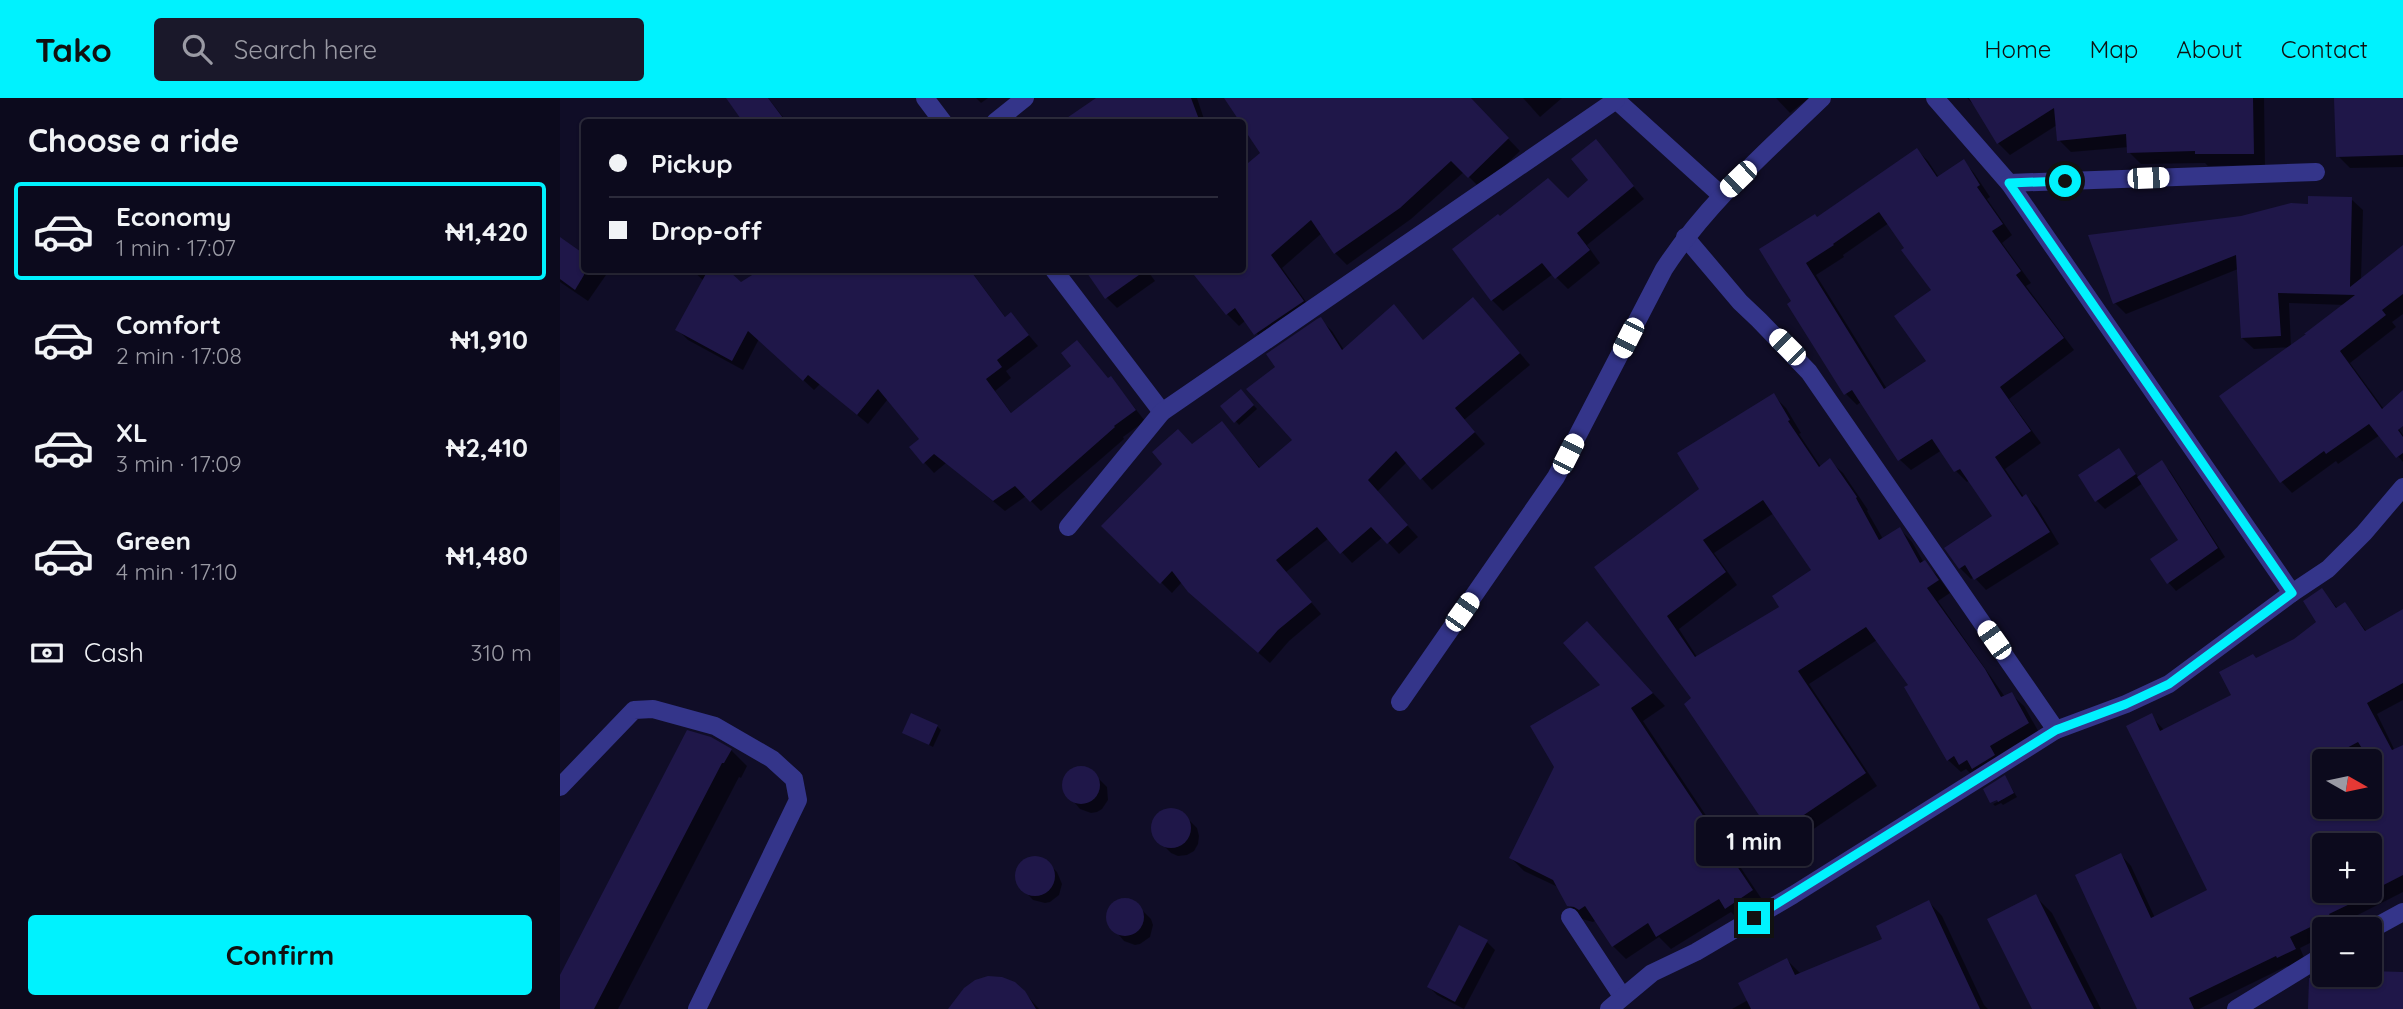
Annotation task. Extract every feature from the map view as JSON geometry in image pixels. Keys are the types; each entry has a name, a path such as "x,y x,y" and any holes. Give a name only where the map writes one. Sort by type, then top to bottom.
{"street":[{"path":"925,98 941,119"},
{"path":"999,119 1025,98"},
{"path":"1400,702 1556,477 1664,269 1685,237 1721,195 1822,98"},
{"path":"1935,98 2009,183 2292,593"},
{"path":"1069,527 1161,412 1615,99 1721,195"},
{"path":"2009,183 2316,172"},
{"path":"1685,237 1740,302 1810,372 2056,730"},
{"path":"1056,273 1161,412"},
{"path":"1570,917 1616,1003 1652,973 1696,952 1793,895 2056,730 2126,704 2169,684 2328,569 2364,533 2403,487"},
{"path":"560,788 634,710 653,709 715,726 772,759 794,779 798,800 698,1009"},
{"path":"2382,923 2403,912"},
{"path":"2236,1009 2312,962"}],"building":[{"path":"726,98 768,98 784,119 741,119"},
{"path":"1096,98 1191,98 1199,119 1065,119"},
{"path":"1224,98 1471,98 1509,138 1468,178 1451,161 1400,208 1334,254 1311,220 1271,255 1304,301 1254,335 1235,308 1226,315 1192,273 1246,273 1246,165 1260,153 1246,132 1246,119 1238,119"},
{"path":"1969,98 2253,98 2254,154 2195,154 2195,151 2127,153 2126,134 2057,141 2054,108 1997,144"},
{"path":"2334,98 2403,98 2403,155 2336,157"},
{"path":"1596,139 1634,186 1577,233 1590,250 1555,279 1542,263 1491,301 1452,249 1548,178 1568,198 1588,180 1571,159"},
{"path":"1917,148 1937,177 1964,159 1980,185 1977,187 2003,224 1992,231 2021,271 2016,275 2064,338 2000,387 2031,431 1995,457 2022,497 2026,494 2050,532 1974,580 1965,565 1959,569 1944,548 1992,516 1960,469 1954,472 1932,439 1898,461 1852,390 1844,395 1787,304 1791,301 1759,249 1815,214 1817,217","holes":["1879,212 1904,248 1901,250 1931,290 1894,316 1926,361 1884,389 1806,263"]},
{"path":"2308,196 2352,197 2350,287 2403,245 2403,294 2382,310 2386,315 2340,351 2382,409 2403,390 2403,426 2398,430 2403,437 2403,453 2396,458 2369,424 2326,454 2324,451 2280,483 2219,396 2355,295 2278,293 2281,336 2241,338 2236,255 2113,304 2088,235 2241,216 2291,203 2308,204"},
{"path":"560,237 581,252 581,273 584,275 575,290 560,279"},
{"path":"706,273 731,273 741,282 755,273 972,273 1005,317 1011,312 1029,335 997,360 1002,367 986,379 1011,413 1071,366 1061,353 1077,340 1108,378 1111,376 1136,410 1114,426 1030,502 1015,486 993,501 934,454 923,464 909,447 919,439 878,389 857,415 808,375 803,381 748,331 732,361 675,330"},
{"path":"1087,273 1142,273 1105,299"},
{"path":"1473,297 1520,353 1455,408 1475,432 1420,480 1396,451 1368,480 1408,525 1387,544 1371,527 1340,554 1317,527 1276,560 1312,602 1278,630 1258,653 1188,592 1172,571 1160,584 1101,526 1162,464 1152,452 1178,429 1192,444 1222,421 1259,468 1292,440 1246,389 1275,367 1266,354 1317,319 1321,317 1342,350 1394,304 1423,340"},
{"path":"1241,389 1254,405 1234,423 1220,406"},
{"path":"1774,393 1790,420 1788,421 1819,467 1830,458 1857,497 1879,540 1900,527 1920,563 1925,560 1939,580 1927,588 1985,669 2001,697 2012,692 2029,723 1990,746 1995,755 1972,769 1967,760 1959,765 1954,756 1947,761 1904,687 1908,685 1866,627 1798,671 1866,773 1773,836 1684,704 1691,698 1594,567 1699,489 1677,453","holes":["1763,500 1811,570 1772,596 1779,607 1695,657 1667,616 1726,572 1703,540"]},
{"path":"2119,448 2136,474 2095,502 2078,475"},
{"path":"2162,460 2218,548 2167,584 2150,559 2178,540 2137,477"},
{"path":"2322,588 2336,608 2345,602 2365,631 2403,609 2403,683 2367,703 2392,750 2403,745 2403,875 2382,886 2382,833 2312,833 2312,903 2352,903 2329,914 2331,917 2312,917 2312,926 2290,937 2296,949 2189,998 2194,1009 2137,1009 2075,875 2121,853 2151,918 2207,890 2126,726 2152,713 2160,731 2231,695 2219,672 2253,654 2256,658 2294,639 2316,622 2303,601"},
{"path":"1587,621 1653,693 1631,708 1753,890 1725,909 1719,899 1656,937 1648,923 1612,947 1585,906 1579,910 1567,906 1553,880 1509,858 1554,767 1530,726 1600,685 1563,643"},
{"path":"911,713 938,725 929,745 902,733"},
{"path":"687,730 711,737 732,749 722,763 594,1009 560,1009 560,975"},
{"path":"1081,766 1095,771 1100,785 1095,799 1081,804 1067,799 1062,785 1067,771"},
{"path":"2005,775 2014,793 1998,802 1997,800 1990,803 1983,789"},
{"path":"1171,808 1185,814 1191,828 1185,842 1171,848 1157,842 1151,828 1157,814"},
{"path":"1035,856 1049,862 1055,876 1049,890 1035,896 1021,890 1015,876 1021,862"},
{"path":"2036,894 2094,1009 2032,1009 1987,919"},
{"path":"1125,898 1139,903 1144,917 1139,931 1125,936 1111,931 1106,917 1111,903"},
{"path":"1929,900 1980,1009 1751,1009 1738,983 1787,958 1795,975 1882,939 1876,926"},
{"path":"1459,925 1488,940 1455,1002 1427,987"},
{"path":"2382,971 2403,972 2403,1009 2308,1009 2309,978 2312,978 2312,987 2382,987"},
{"path":"988,976 1015,982 1025,991 1036,1009 948,1009 964,988 975,980"}],"route":[{"path":"1754,918 2056,730 2126,704 2169,684 2292,593 2009,183 2065,181"}]}
